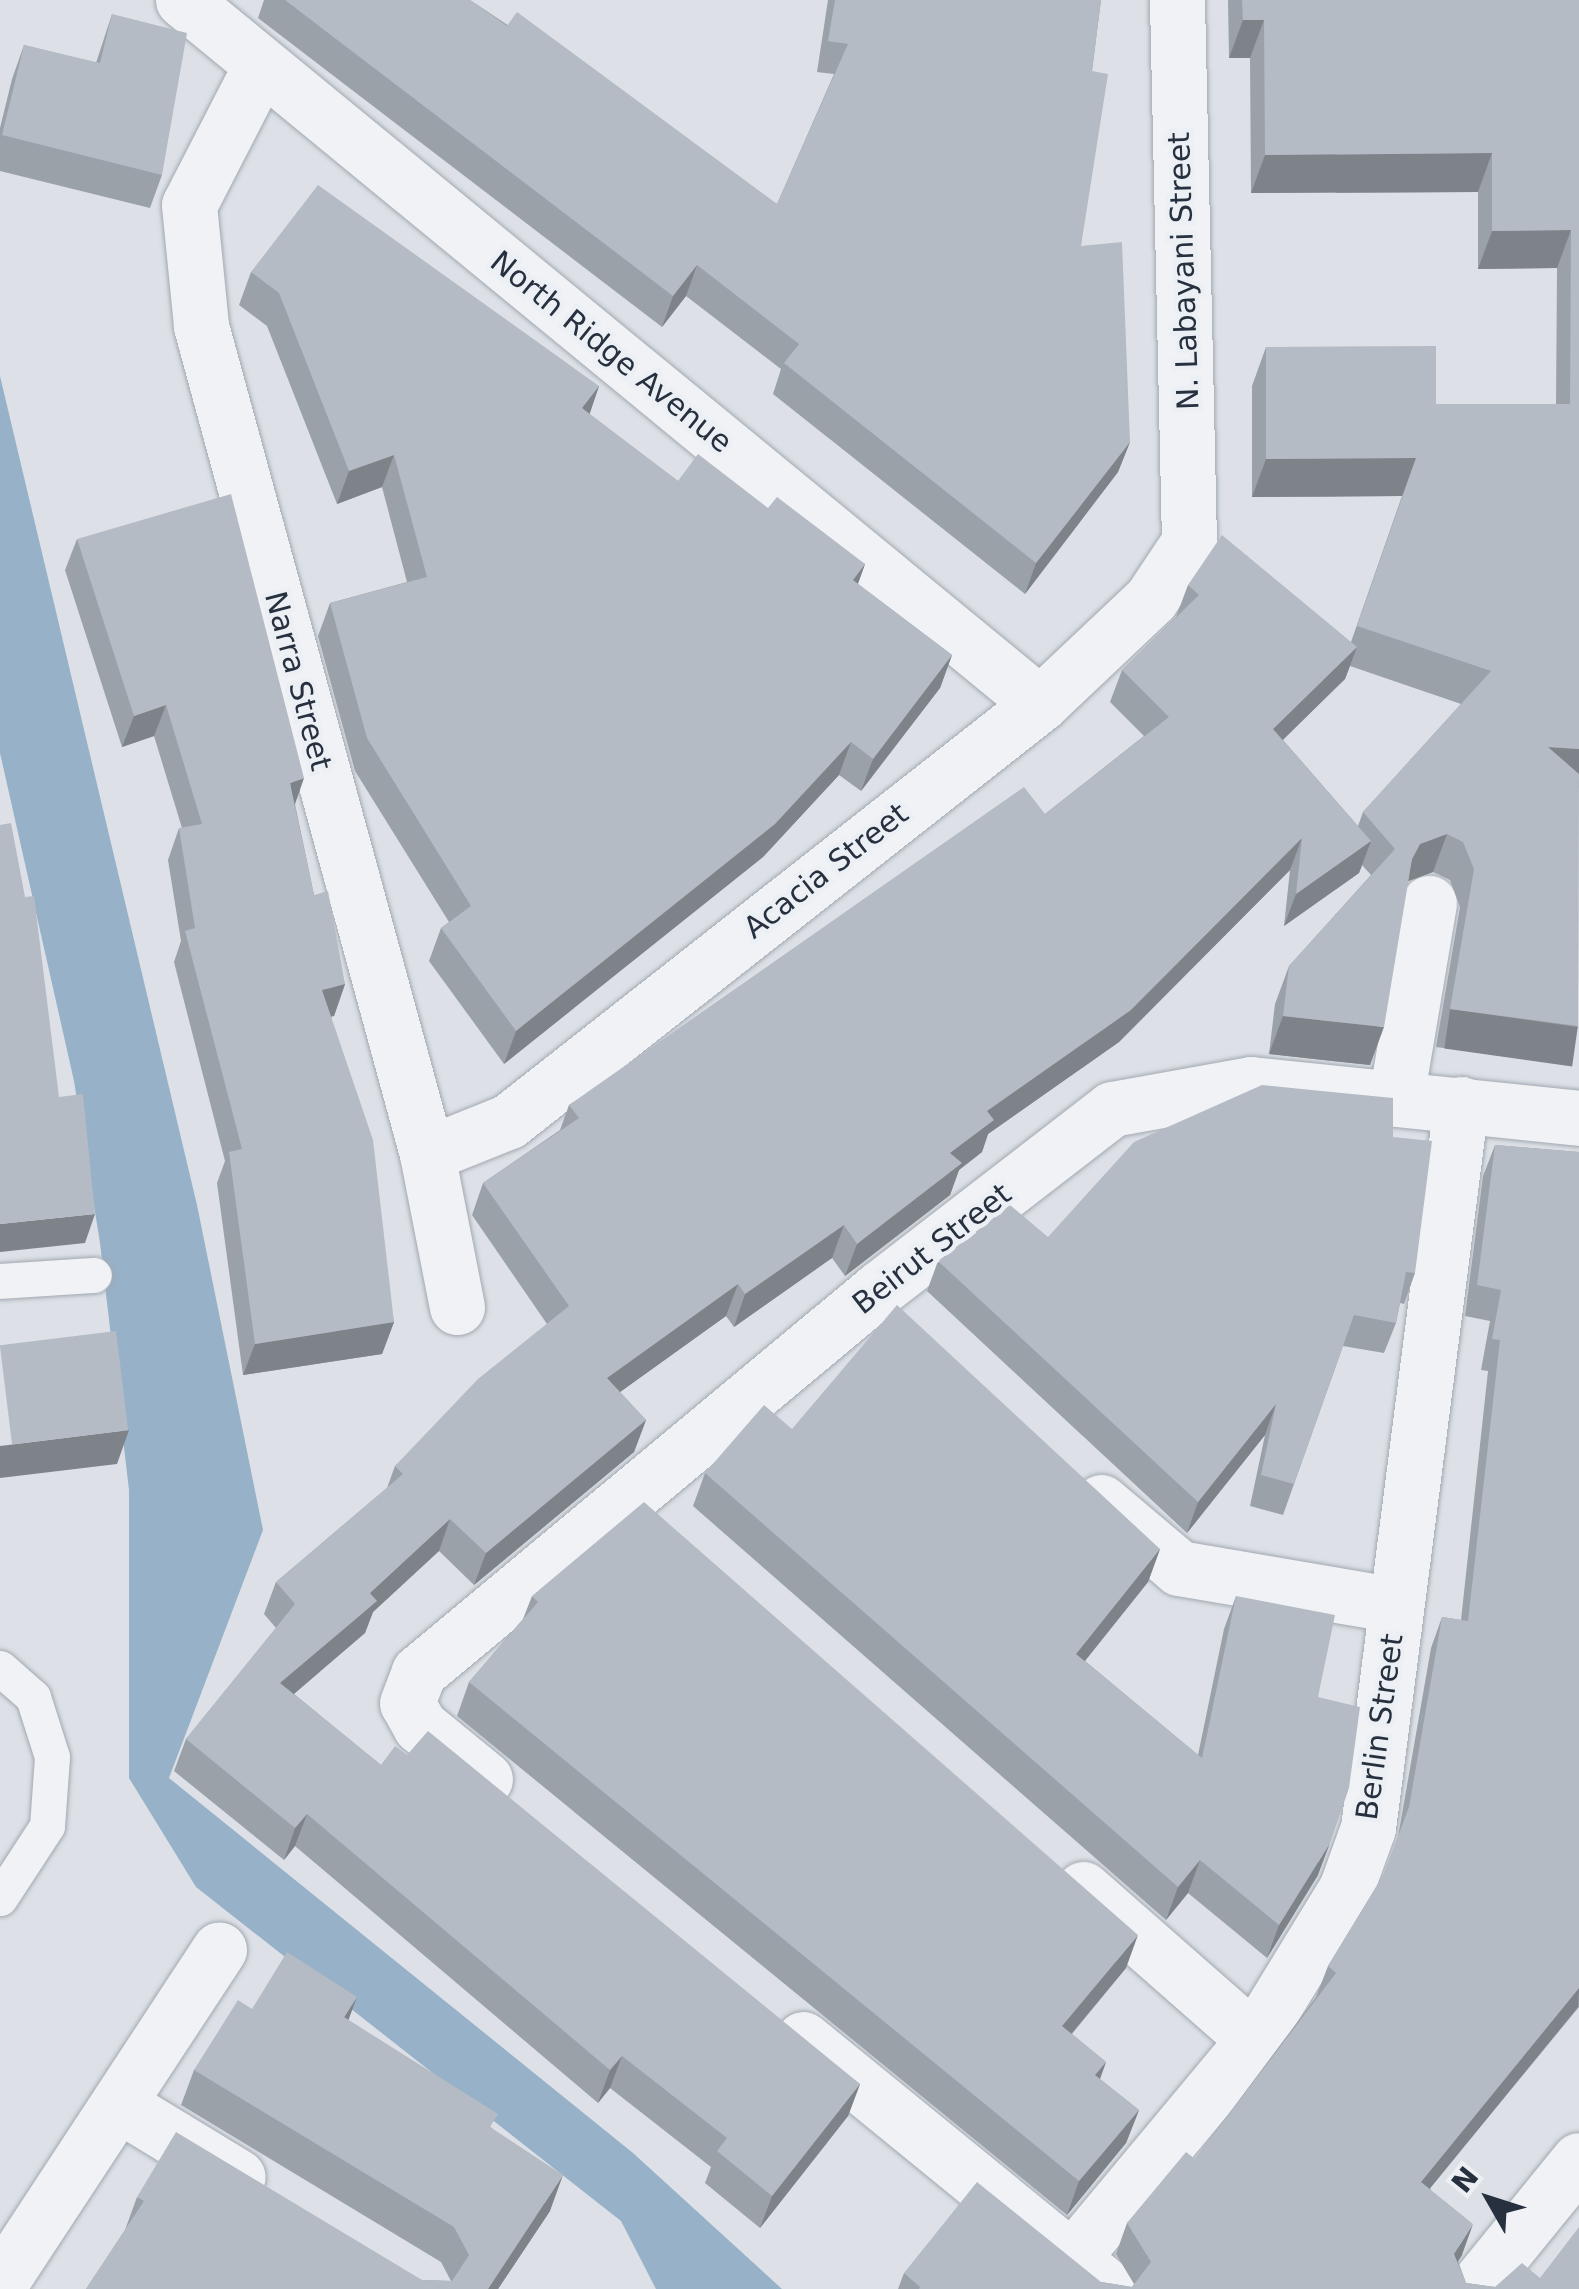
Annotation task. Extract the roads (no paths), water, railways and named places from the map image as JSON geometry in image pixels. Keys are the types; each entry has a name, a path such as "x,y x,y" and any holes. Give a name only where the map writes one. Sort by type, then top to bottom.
{"street":[{"name":"North Ridge Avenue","path":"183,0 1040,704"},
{"name":"N. Labayani Street","path":"1176,0 1189,542"},
{"name":"Narra Street","path":"261,65 189,205 201,326 427,1154 457,1307"},
{"name":"Acacia Street","path":"427,1154 509,1121 1040,704 1151,599 1189,542"},
{"path":"1396,1098 1429,903"},
{"name":"Beirut Street","path":"526,1812 420,1726 407,1704 419,1672 879,1288 1112,1110 1251,1084 1579,1118"},
{"name":"Berlin Street","path":"1090,2274 1254,2038 1346,1889 1368,1828 1461,1104"},
{"path":"879,1288 921,1329"},
{"path":"1062,1464 1178,1568 1396,1605"},
{"path":"630,1492 675,1531"},
{"path":"1046,1856 1254,2038"},
{"path":"0,2283 219,1949"},
{"path":"768,2011 1090,2274"},
{"path":"118,2104 288,2207"},
{"path":"1498,2280 1579,2160"}],"lane":[{"path":"0,1281 94,1275"},
{"path":"0,1668 33,1697 52,1757 47,1826 0,1898"}],"water":[{"path":"0,376 197,1205 263,1530 169,1778 633,2153 782,2289 656,2289 621,2221 196,1887 129,1778 129,1490 100,1243 74,1081 0,753"}]}
